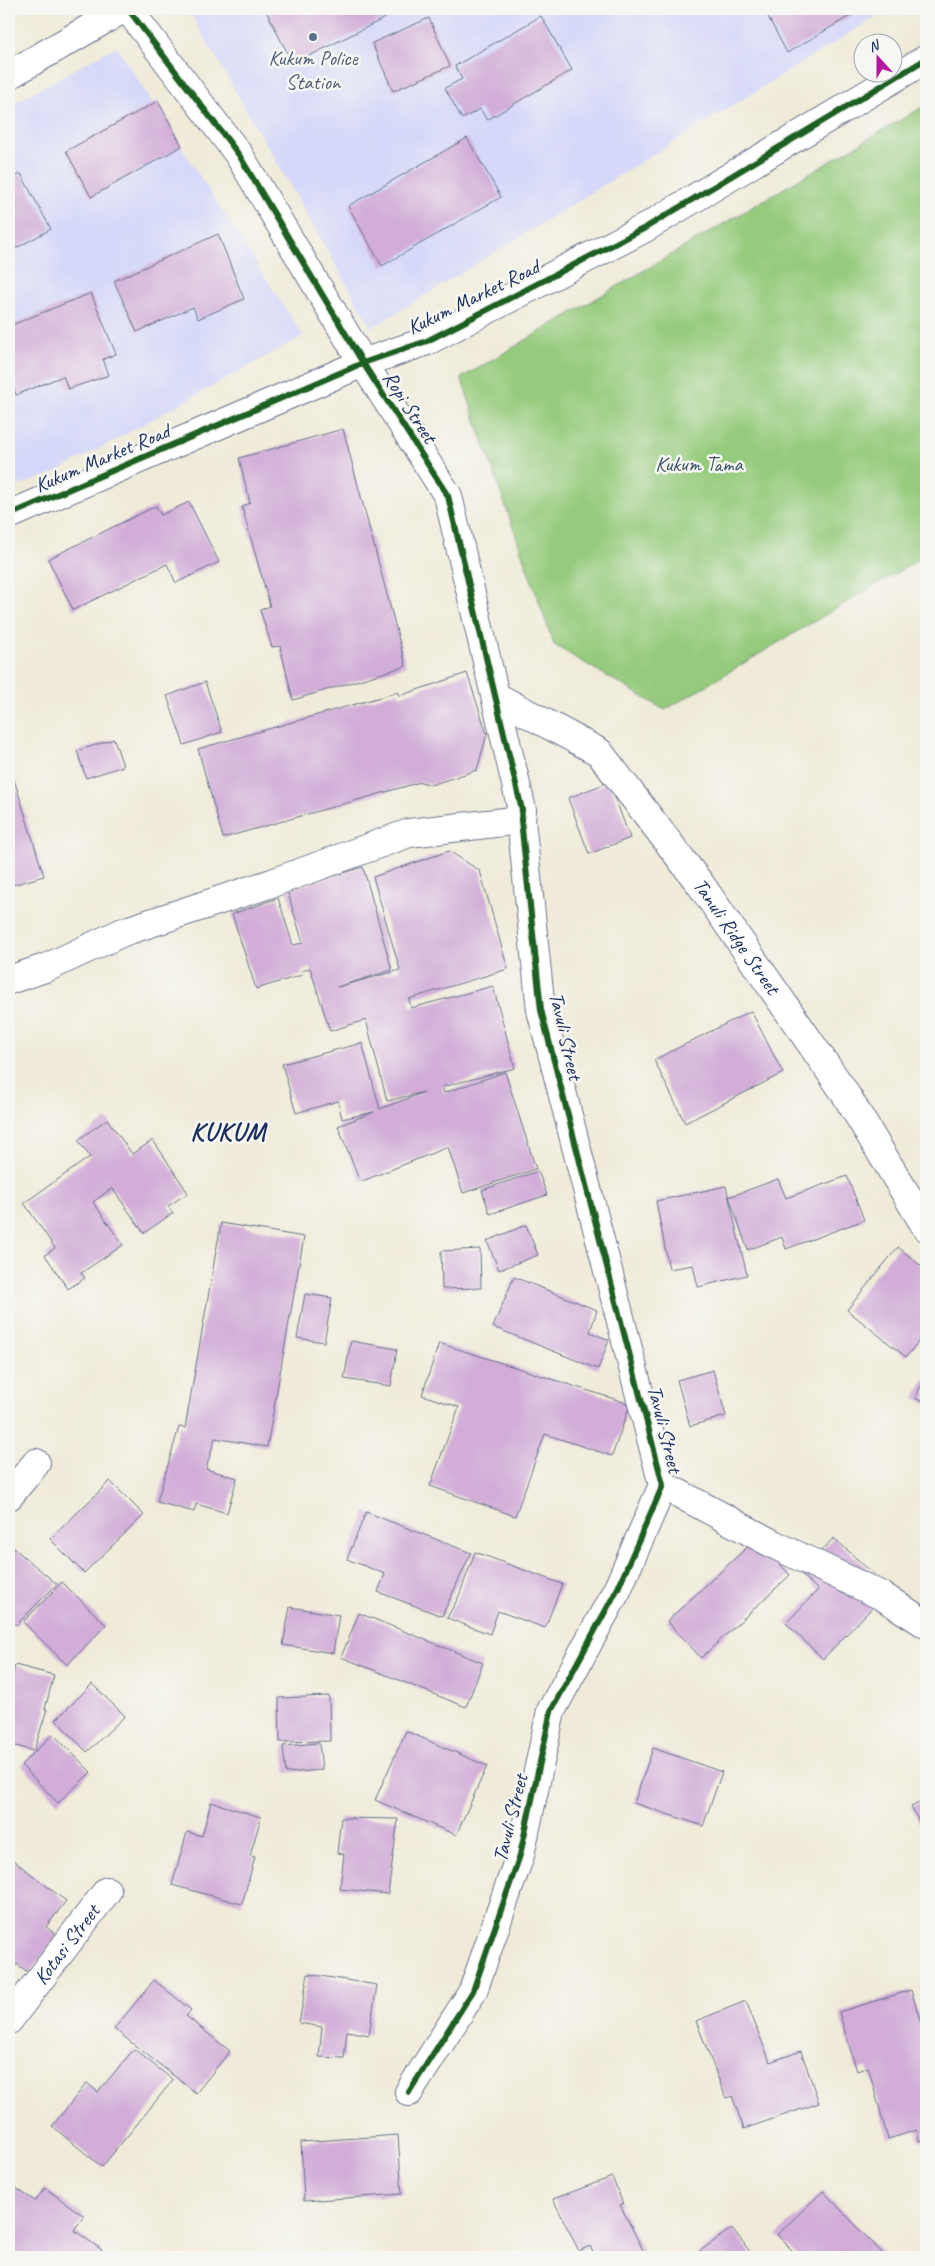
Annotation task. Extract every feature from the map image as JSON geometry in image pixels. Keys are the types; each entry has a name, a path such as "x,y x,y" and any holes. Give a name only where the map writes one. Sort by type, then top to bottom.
{"street":[{"path":"9,75 123,9"},
{"name":"Ropi Street","path":"128,9 239,155 362,363 448,496 522,810 521,820"},
{"name":"Kukum Market Road","path":"9,515 362,363 427,341 645,228 926,59"},
{"name":"Tanuli Ridge Street","path":"495,696 598,752 701,885 843,1090 926,1227"},
{"path":"9,980 48,967 123,932 272,883 409,833 521,820"},
{"name":"Tavuli Street","path":"409,2092 474,1991 520,1855 551,1711 618,1588 663,1485 541,1010 521,820"},
{"path":"9,1496 36,1463"},
{"name":"Tavuli Street","path":"663,1485 773,1544 882,1596 926,1624"},
{"name":"Kotasi Street","path":"9,2020 107,1892"}],"shaded area":[{"path":"188,9 889,9 372,328"},
{"path":"116,46 303,336 55,473 9,489 9,106"}],"green space":[{"name":"Kukum Tama","path":"926,105 926,555 665,710 554,645 461,378"}],"building":[{"name":"Kukum Police Station","path":"265,9 403,9 293,64"},
{"path":"764,9 862,9 787,53"},
{"path":"541,16 572,70 487,120 480,109 462,119 445,88 462,79 455,66"},
{"path":"429,18 450,66 393,91 372,43"},
{"path":"158,101 182,146 91,197 66,151"},
{"path":"467,138 501,197 382,266 348,206"},
{"path":"21,174 51,229 9,252 9,180"},
{"path":"218,234 244,299 198,319 193,307 137,332 114,281"},
{"path":"91,293 116,354 103,359 109,375 68,389 63,376 16,395 9,376 9,326"},
{"path":"343,429 406,666 293,700 280,646 272,647 260,610 270,606 242,507 250,503 239,458"},
{"path":"189,502 219,562 176,583 167,564 73,610 48,559 156,506 161,515"},
{"path":"467,673 487,734 477,770 431,785 421,782 223,838 198,749 398,692 399,696"},
{"path":"205,682 222,732 184,745 167,696"},
{"path":"114,739 123,766 86,778 77,751"},
{"path":"13,776 44,876 9,886 9,777"},
{"path":"609,782 630,838 589,854 568,798"},
{"path":"449,851 480,871 508,969 409,999 411,1008 493,986 515,1068 442,1087 444,1093 505,1072 536,1169 463,1193 448,1147 360,1182 338,1126 374,1112 342,1119 338,1101 296,1113 282,1064 362,1043 380,1109 424,1092 387,1101 366,1020 330,1031 310,968 301,971 302,975 256,989 232,914 278,898 293,945 303,943 287,890 363,867 392,970 337,987 400,970 373,877"},
{"path":"751,1011 783,1073 685,1123 654,1060"},
{"path":"107,1119 132,1154 153,1140 188,1193 168,1206 173,1213 144,1233 112,1188 93,1202 123,1245 81,1273 85,1278 68,1289 45,1255 55,1248 24,1203 90,1157 78,1140"},
{"path":"538,1171 547,1195 490,1214 482,1190"},
{"path":"847,1176 864,1220 786,1249 782,1237 748,1250 729,1197 778,1179 786,1198"},
{"path":"726,1186 747,1275 698,1287 693,1265 669,1269 656,1201"},
{"path":"221,1223 304,1237 267,1447 215,1438 206,1469 237,1478 227,1513 196,1504 194,1512 157,1502 179,1427 185,1428"},
{"path":"526,1225 538,1255 499,1270 487,1241"},
{"path":"898,1247 926,1270 926,1332 906,1357 847,1310"},
{"path":"480,1249 481,1288 442,1289 441,1251"},
{"path":"514,1277 597,1310 590,1332 609,1340 598,1369 493,1327"},
{"path":"305,1294 332,1298 324,1342 297,1338"},
{"path":"351,1341 397,1349 391,1386 344,1379"},
{"path":"439,1343 630,1404 612,1456 545,1434 515,1516 430,1486 459,1407 422,1395"},
{"path":"713,1370 726,1416 690,1426 677,1380"},
{"path":"926,1376 926,1403 915,1398"},
{"path":"110,1481 144,1515 84,1573 50,1539"},
{"path":"366,1512 471,1553 442,1616 378,1592 385,1574 347,1559"},
{"path":"834,1538 890,1589 823,1659 786,1623 818,1590 799,1572"},
{"path":"756,1539 790,1575 701,1658 667,1621"},
{"path":"11,1546 57,1584 16,1625 9,1619 9,1548"},
{"path":"475,1552 562,1584 545,1628 498,1611 490,1634 447,1618 459,1596"},
{"path":"62,1582 106,1625 67,1665 23,1622"},
{"path":"290,1607 339,1615 333,1653 283,1645"},
{"path":"359,1613 483,1663 466,1707 341,1657"},
{"path":"15,1665 54,1675 45,1709 47,1709 34,1751 9,1744 9,1690"},
{"path":"92,1684 125,1716 87,1752 56,1720"},
{"path":"329,1696 330,1741 280,1742 279,1698"},
{"path":"406,1731 487,1766 456,1835 375,1800"},
{"path":"53,1734 91,1772 58,1803 21,1765"},
{"path":"319,1743 322,1770 286,1773 283,1746"},
{"path":"653,1748 722,1772 703,1826 634,1803"},
{"path":"926,1799 926,1834 911,1807"},
{"path":"211,1802 261,1817 250,1856 255,1857 242,1904 172,1885 187,1832 202,1836"},
{"path":"341,1818 398,1819 388,1894 340,1889 344,1854 337,1853"},
{"path":"9,1857 66,1901 46,1927 58,1936 29,1973 17,1964 9,1974"},
{"path":"308,1974 377,1985 369,2035 347,2031 344,2058 319,2057 322,2027 299,2023"},
{"path":"154,1980 191,2010 186,2016 230,2051 196,2093 114,2029"},
{"path":"926,1986 926,2003 921,1988"},
{"path":"911,1990 926,2040 926,2139 919,2141 917,2130 888,2139 868,2067 857,2071 839,2012"},
{"path":"746,2001 770,2062 801,2051 819,2103 744,2129 732,2096 726,2098 696,2021"},
{"path":"134,2049 173,2080 102,2167 52,2126 87,2083 98,2092"},
{"path":"398,2135 402,2194 304,2201 301,2142"},
{"path":"612,2177 623,2204 620,2205 644,2252 635,2257 595,2257 590,2246 579,2251 553,2199"},
{"path":"16,2188 35,2201 45,2188 84,2216 74,2230 102,2250 97,2257 9,2257 9,2198"},
{"path":"823,2191 886,2257 799,2257 777,2235"},
{"path":"732,2228 754,2257 692,2257"}],"cycle path":[{"path":"128,9 239,155 363,363 448,496 522,810 521,820 541,1010 663,1485 618,1588 551,1711 520,1855 473,1991 409,2092"},
{"path":"9,515 363,363 427,341 645,228 926,59"}],"place":[{"name":"Kukum Police Station","path":"313,37"}],"district":[{"name":"KUKUM","path":"228,1131"}]}
